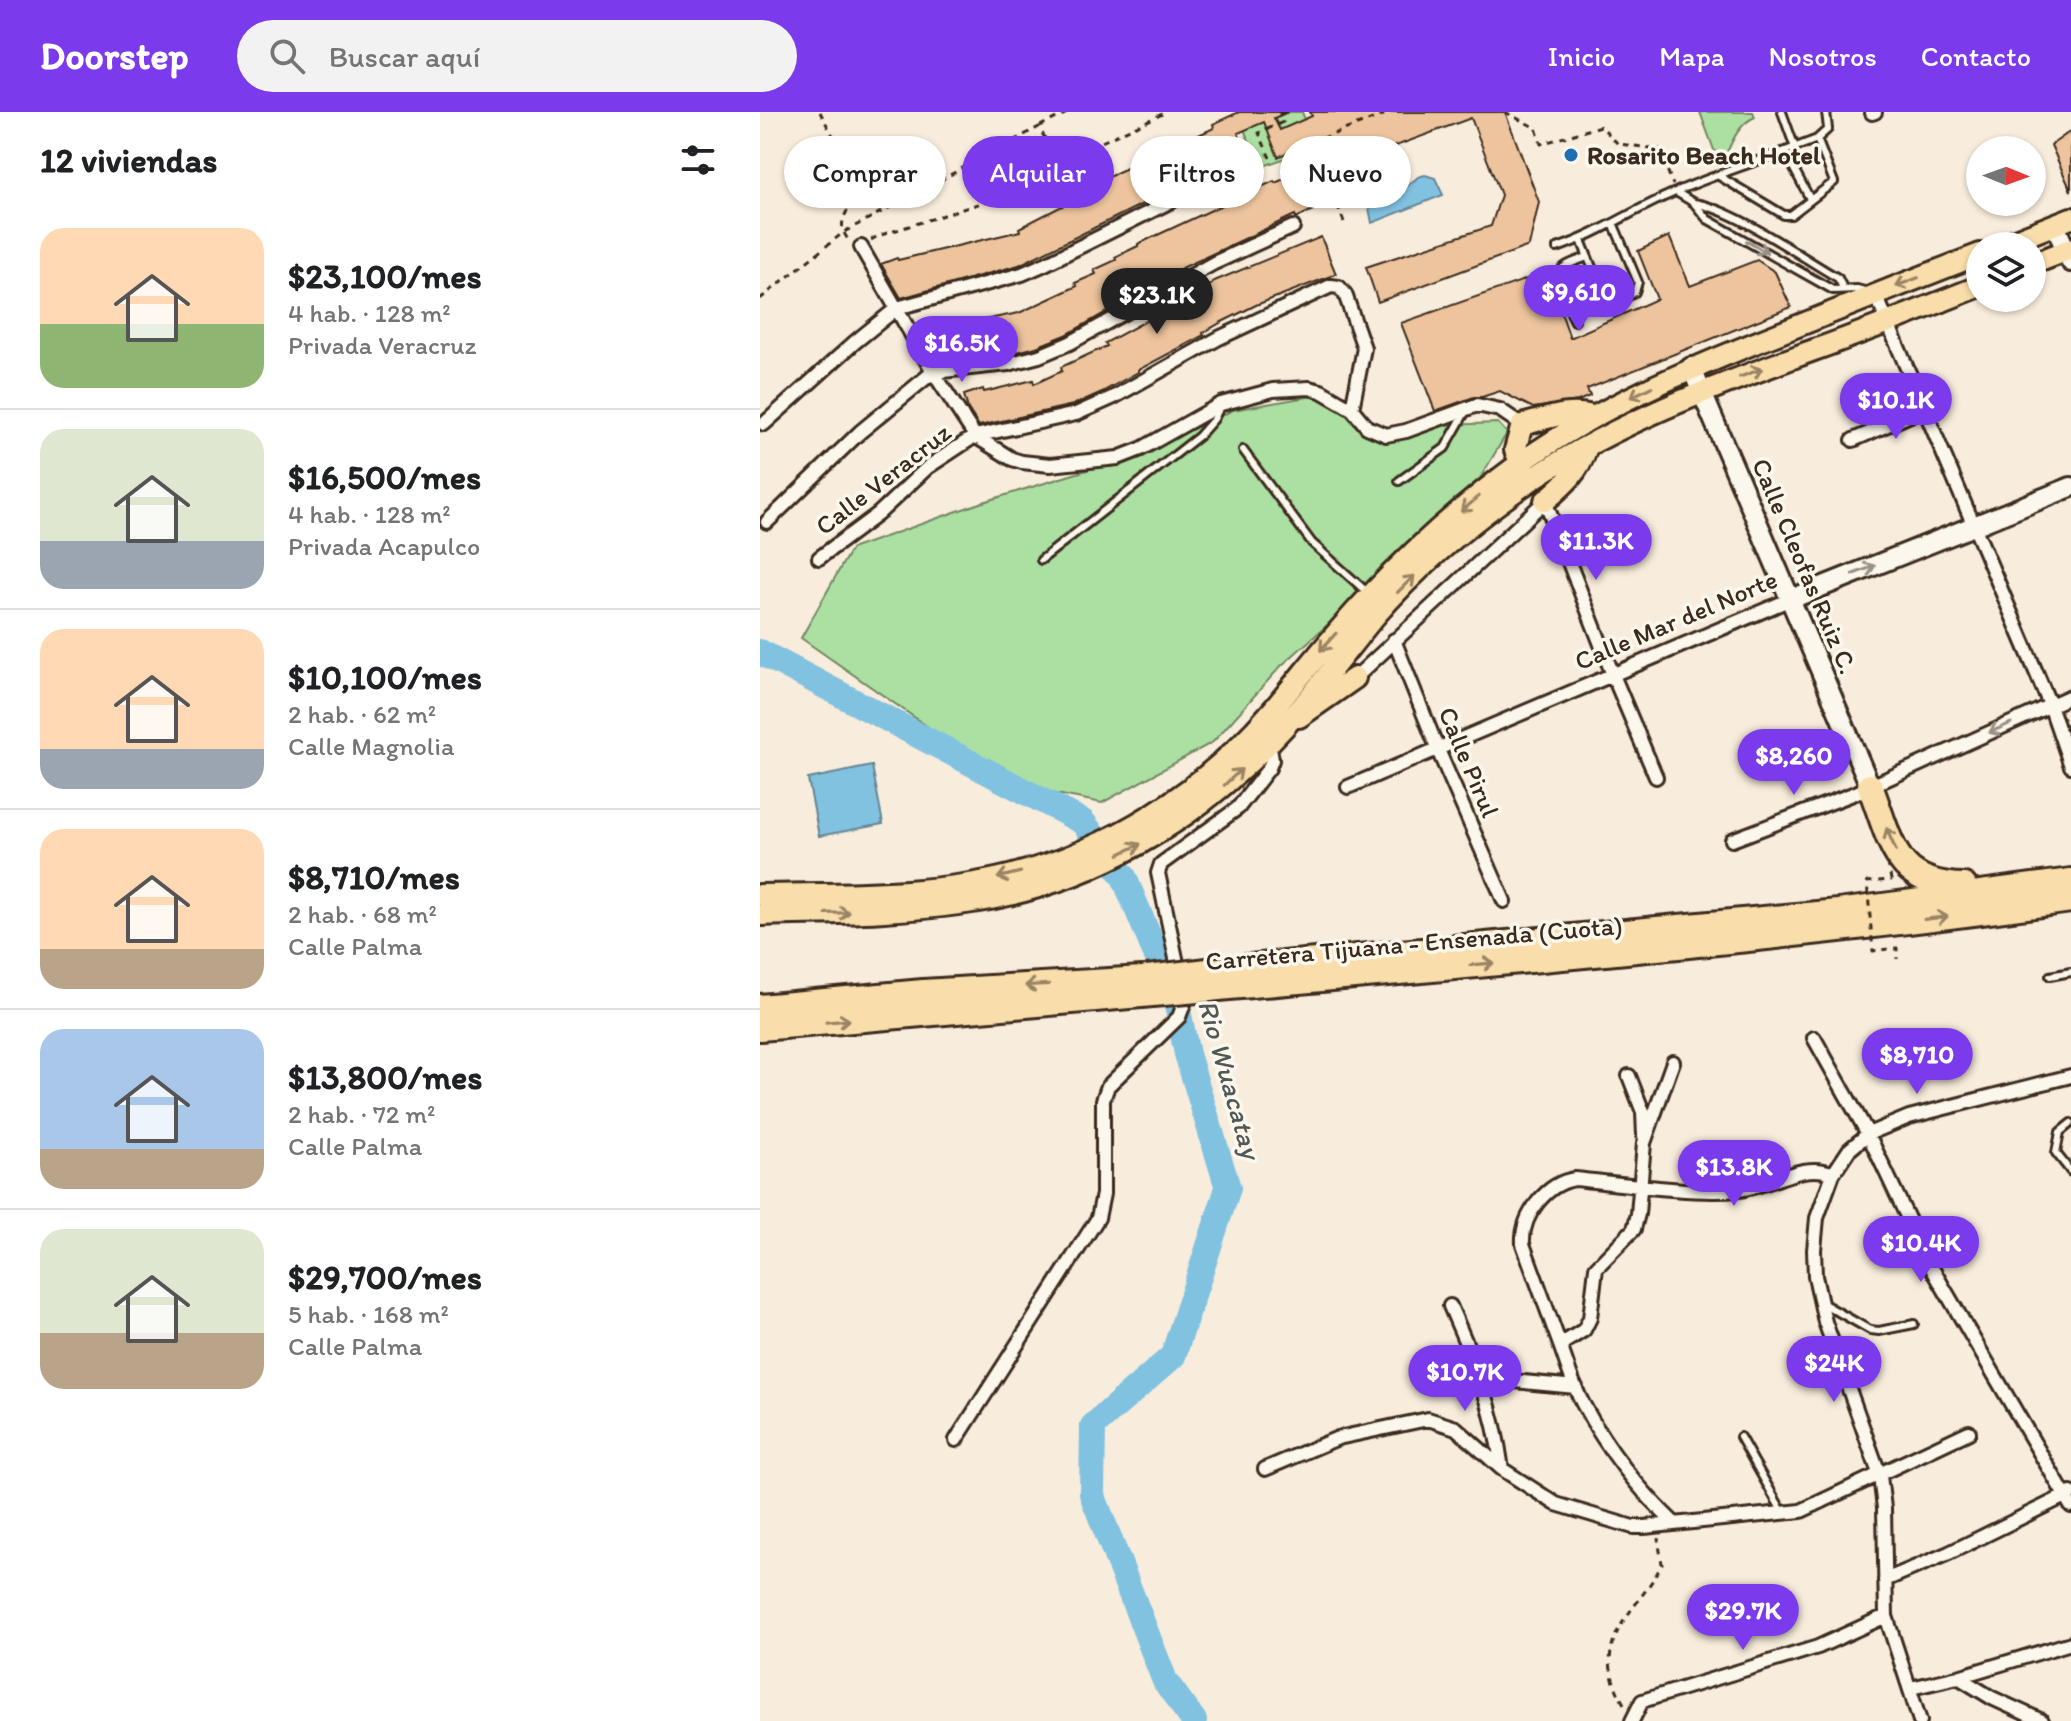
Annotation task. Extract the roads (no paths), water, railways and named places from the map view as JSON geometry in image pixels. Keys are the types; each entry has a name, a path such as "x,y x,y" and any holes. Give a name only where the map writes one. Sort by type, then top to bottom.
{"highway":[{"path":"1870,786 1899,857 1917,877 1945,886 2030,887"},
{"name":"Carretera Tijuana - Ensenada (Cuota)","path":"760,1028 1838,912 2071,881"},
{"name":"Carretera Tijuana - Ensenada (Cuota)","path":"1209,980 1630,952 2071,900"},
{"name":"Carretera Tijuana - Ensenada (Cuota)","path":"760,1007 923,992 1142,987"}],"main road":[{"path":"2035,232 2063,221 2069,254 2046,260"},
{"path":"1166,817 1196,784 1253,732 1370,596 1421,546 1525,472 1593,416 1691,367 1966,260"},
{"path":"760,915 876,911 970,903 1041,886 1138,824 1166,817 1220,788 1285,725 1392,598 1525,472 1587,447 1702,391 1966,292"},
{"name":"Calle Cleofas Ruiz C.","path":"1691,367 1870,786"},
{"path":"1525,472 1515,445 1522,425 1561,414 1593,416"},
{"path":"1545,501 1574,476 1587,447"},
{"name":"Calle Mar del Norte","path":"1791,599 2071,487"},
{"path":"1285,725 1317,707 1355,678"},
{"path":"760,895 954,887 1085,860"}],"street":[{"path":"764,424 897,308 1034,269 1161,208"},
{"path":"767,522 860,432 933,372 1008,364 1039,356 1070,343 1202,269 1293,227"},
{"path":"861,247 933,372 975,436 1022,462 1050,465 1107,461 1141,449 1221,404 1273,390 1314,389 1352,409 1367,427 1377,433 1391,435 1477,405 1491,406 1522,425"},
{"path":"975,436 1076,414 1114,397 1219,338 1331,286 1339,287 1345,294 1362,340 1362,358 1352,409"},
{"path":"1876,295 2050,705 2071,766"},
{"path":"1853,440 1924,409"},
{"name":"Calle Veracruz","path":"819,558 878,514 928,467 975,436"},
{"path":"1355,678 1545,501 1656,777"},
{"name":"Calle Mar del Norte","path":"1348,787 1791,599"},
{"name":"Calle Pirul","path":"1394,640 1504,901"},
{"path":"1732,840 1870,786 2071,696"},
{"path":"956,1440 1098,1218 1103,1194 1103,1100 1108,1086 1184,1009 1185,1001 1158,873 1161,864 1238,808 1269,768 1272,760 1269,742"},
{"path":"1814,1038 1868,1134 1929,1263 2069,1498 1885,1580"},
{"path":"1644,1143 1673,1062"},
{"path":"1560,1345 1584,1330 1590,1318 1596,1268 1634,1229 1638,1214 1644,1143 1643,1112 1629,1076"},
{"path":"1920,1721 1886,1616 1884,1508 1880,1476 1852,1402 1815,1276 1817,1218 1833,1174 1849,1150 1868,1134 1909,1117 2071,1076"},
{"path":"1675,1524 1646,1497 1627,1473 1582,1403 1523,1244 1524,1225 1539,1200 1566,1180 1737,1190 1765,1185 1812,1168 1833,1174"},
{"path":"1450,1306 1482,1378 1494,1421 1502,1469"},
{"path":"1482,1378 1576,1387"},
{"path":"1265,1469 1338,1438 1428,1419 1456,1428 1502,1469 1556,1504 1633,1527 1656,1526 1784,1514 1818,1505 1969,1432"},
{"path":"1632,1719 1642,1701 1818,1647 1886,1616"},
{"path":"1911,1688 2071,1643"},
{"path":"1958,1677 1992,1698 2042,1721"}],"lane":[{"path":"1782,112 1795,148"},
{"path":"1557,248 1614,225 1633,212 1676,192 1817,139 1828,129 1826,112"},
{"path":"1719,176 1784,215 1794,214 1834,182 1817,139"},
{"path":"1785,152 1810,199"},
{"path":"1676,192 1694,203 1707,219 1833,290 1857,289 1876,295"},
{"path":"1694,203 1711,205 1756,230 1838,278 1843,288"},
{"path":"1581,240 1601,292 1615,302 1623,300 1635,292 1637,278 1614,225"},
{"path":"1575,321 1561,287 1560,273 1563,267 1587,257"},
{"path":"1041,560 1199,436 1214,419 1221,404"},
{"path":"1399,481 1445,448 1468,408"},
{"path":"1243,450 1312,543 1370,596"},
{"path":"2050,976 2071,972"},
{"path":"2071,1123 2060,1132 2056,1153 2071,1172"},
{"path":"1821,1302 1870,1330 1914,1324"},
{"path":"1740,1437 1784,1514"}],"water":[{"path":"1425,175 1435,178 1443,195 1411,208 1411,183"},
{"path":"1369,208 1410,208 1372,223"},
{"path":"872,766 883,824 819,836 808,779"}],"waterway":[{"name":"Rio Wuacatay","path":"760,652 1083,822 1124,877 1177,1005 1187,1054 1228,1188 1173,1356 1093,1426 1092,1494 1165,1681 1194,1721"}],"place":[{"name":"Rosarito Beach Hotel","path":"1571,155"}]}
